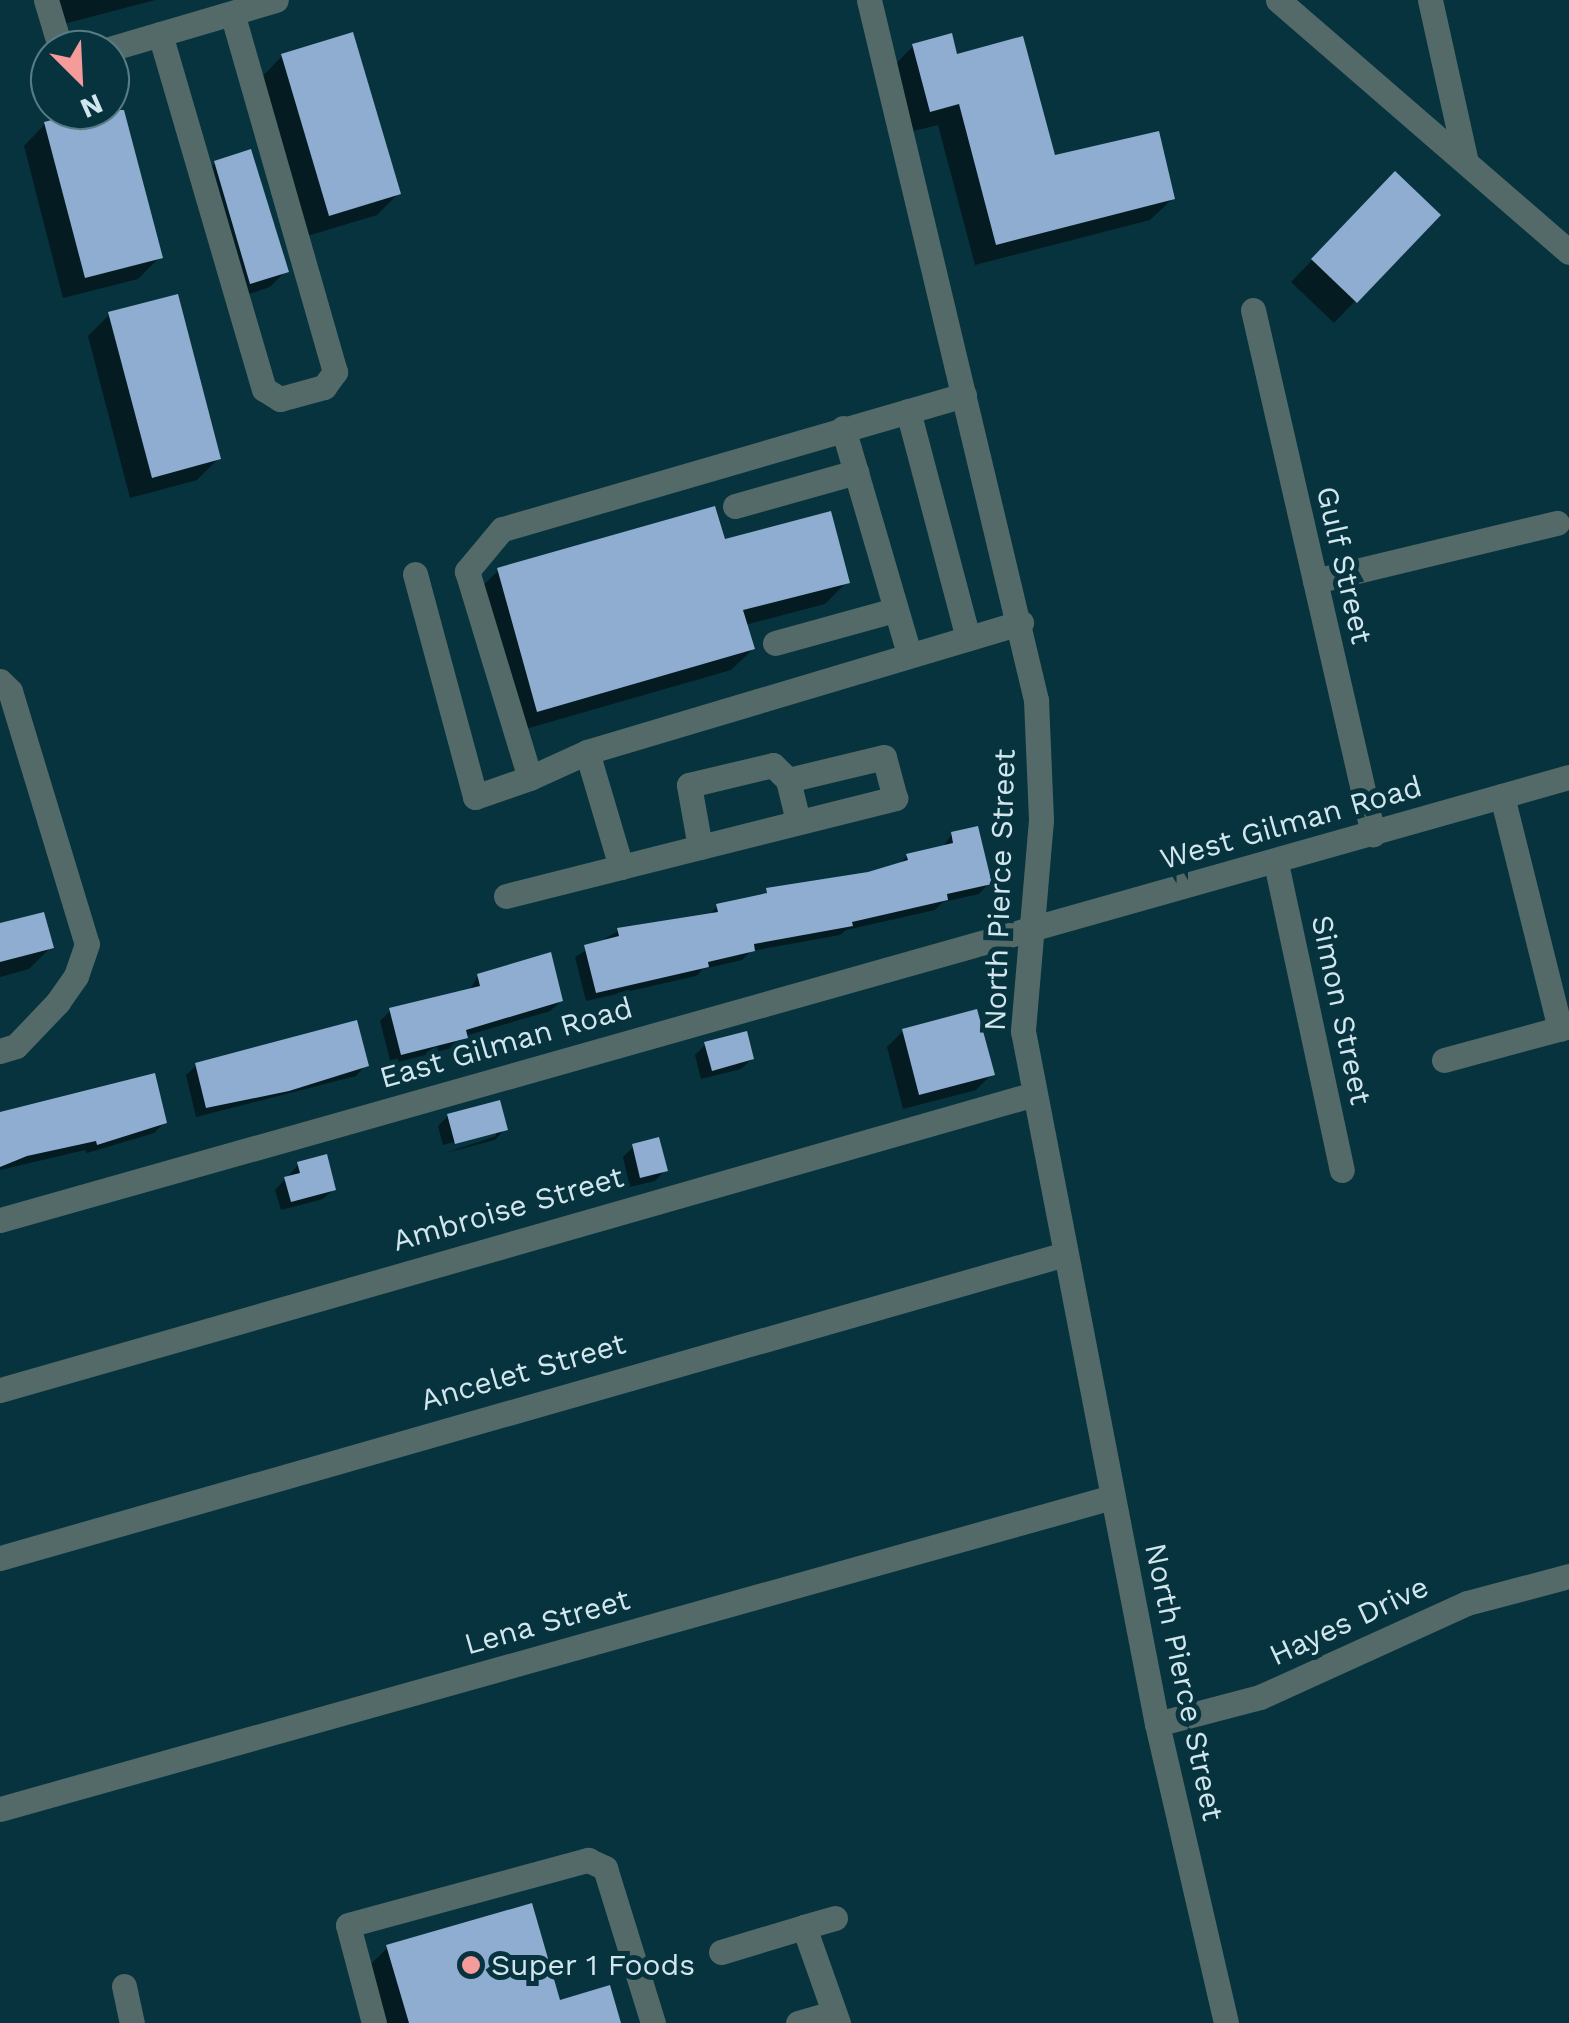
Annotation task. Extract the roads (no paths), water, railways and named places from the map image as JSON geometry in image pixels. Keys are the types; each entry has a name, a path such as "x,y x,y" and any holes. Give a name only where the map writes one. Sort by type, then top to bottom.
{"street":[{"path":"46,0 55,30"},
{"path":"130,43 276,0"},
{"name":"North Pierce Street","path":"869,0 1021,623 1036,700 1041,820 1023,1013 1034,1094 1157,1724 1226,2023"},
{"path":"1278,0 1569,252"},
{"path":"1430,0 1466,162"},
{"path":"160,34 264,389 280,399 324,387 335,372 232,13"},
{"name":"Gulf Street","path":"1253,310 1373,834"},
{"path":"530,778 467,571 502,529 964,395"},
{"path":"908,411 968,638"},
{"path":"843,428 909,654"},
{"path":"736,506 856,472"},
{"path":"1315,581 1557,524"},
{"path":"416,574 475,796 530,778 587,752 1021,623"},
{"path":"775,644 895,610"},
{"path":"0,682 10,692 87,944 76,976 58,1002 16,1046 0,1051"},
{"path":"587,752 620,867"},
{"path":"506,896 895,798 884,757 788,780"},
{"path":"700,847 689,785 773,765 788,780 798,821"},
{"name":"West Gilman Road","path":"1032,931 1569,777"},
{"path":"1444,1060 1564,1027 1502,796"},
{"name":"Simon Street","path":"1276,863 1342,1170"},
{"name":"East Gilman Road","path":"0,1220 796,993 1032,931"},
{"name":"Ambroise Street","path":"0,1390 1034,1094"},
{"name":"Ancelet Street","path":"0,1558 1064,1254"},
{"name":"Lena Street","path":"0,1808 1112,1497"},
{"name":"Hayes Drive","path":"1157,1724 1260,1698 1467,1603 1569,1576"},
{"path":"374,2023 348,1925 588,1860 599,1862 610,1878 653,2023"},
{"path":"721,1952 835,1918"},
{"path":"798,2023 835,2018 804,1927"},
{"path":"124,1986 132,2023"}],"place":[{"name":"Super 1 Foods","path":"471,1965"}]}
